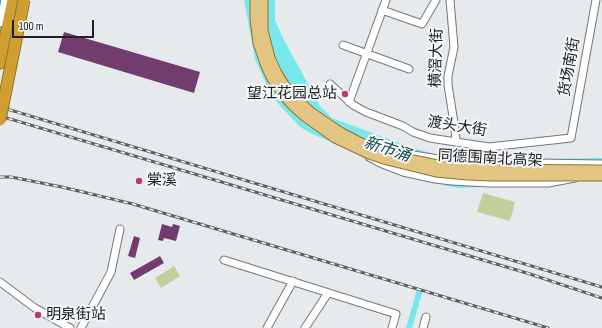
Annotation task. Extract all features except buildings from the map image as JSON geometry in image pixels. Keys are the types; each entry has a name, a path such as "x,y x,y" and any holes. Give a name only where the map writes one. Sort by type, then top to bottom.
{"highway":[{"path":"0,63 13,0"},
{"path":"0,120 24,0"}],"main road":[{"name":"同德围南北高架","path":"255,0 255,19 258,43 266,66 277,87 290,103 303,115 326,132 354,147 387,160 418,168 447,173 492,176 602,176"},
{"name":"同德围南北高架","path":"263,0 262,25 266,44 270,58 285,86 312,113 340,132 373,148 408,159 455,168 602,169"}],"street":[{"path":"0,23 4,0"},
{"path":"349,102 386,0"},
{"path":"382,10 422,24 436,0"},
{"name":"横滘大街","path":"450,0 454,47 448,76 448,86 456,141"},
{"name":"货场南街","path":"571,138 596,0"},
{"path":"343,45 409,69"},
{"name":"渡头大街","path":"330,84 349,102 366,112 430,138 489,146 571,138"},
{"path":"354,147 380,163 403,172 452,181 489,183 548,183 568,180 595,169 602,169"},
{"path":"373,148 432,158 470,162 602,164"},
{"path":"81,328 111,272 120,229"},
{"path":"224,260 396,314 392,328"},
{"path":"268,328 293,281"},
{"path":"0,282 35,308 70,328"},
{"path":"305,328 328,292"},
{"path":"423,328 426,317"}],"green space":[{"path":"483,193 515,202 510,221 477,212"},
{"path":"174,266 180,276 161,288 155,278"}],"water":[{"name":"新市涌","path":"244,0 275,0 275,20 283,38 320,106 332,118 413,148 455,160 602,158 602,179 589,178 530,185 459,188 446,186 314,135 300,127 272,97 255,59"}],"waterway":[{"path":"409,328 419,293"}],"railway":[{"path":"0,107 602,287"},
{"path":"0,116 530,274 602,298"},
{"path":"0,177 11,177 62,187 133,204 548,328"}],"place":[{"name":"望江花园总站","path":"345,94"},
{"name":"棠溪","path":"139,181"},
{"name":"明泉街站","path":"38,315"}]}
